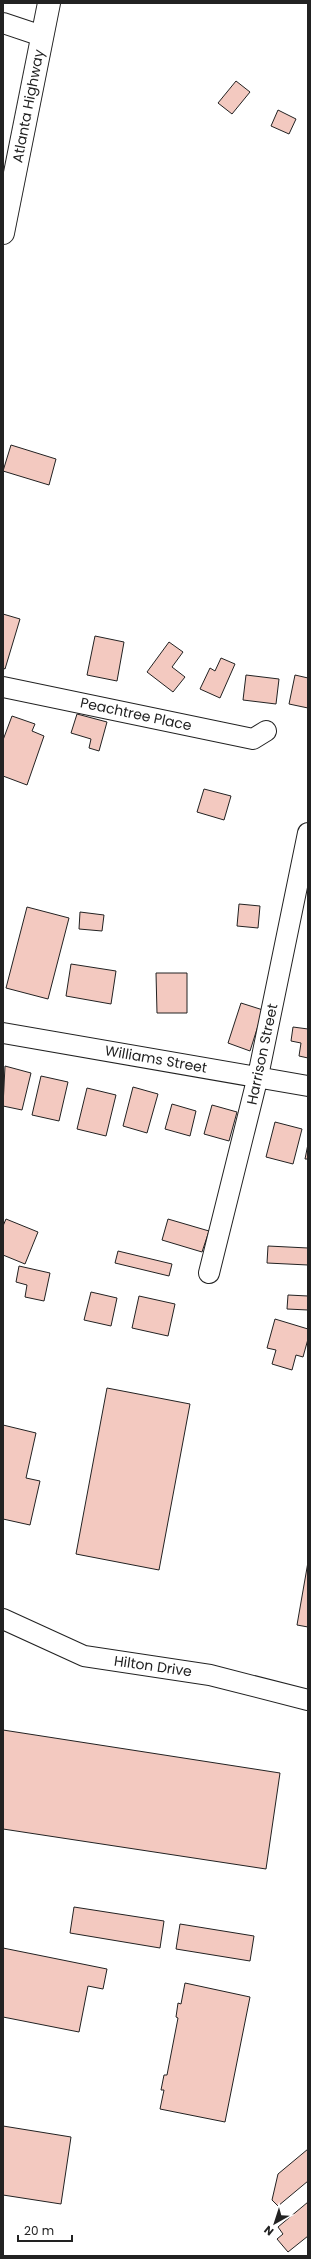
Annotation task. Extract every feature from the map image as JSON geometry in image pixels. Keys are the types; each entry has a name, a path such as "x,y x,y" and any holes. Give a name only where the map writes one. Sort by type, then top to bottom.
{"main road":[{"name":"Atlanta Highway","path":"3,233 48,3"}],"street":[{"path":"3,23 42,36"},
{"name":"Peachtree Place","path":"3,687 253,739 266,731"},
{"name":"Harrison Street","path":"209,1273 258,1076 308,833"},
{"name":"Williams Street","path":"3,1033 258,1076 308,1086"},
{"name":"Hilton Drive","path":"3,1620 84,1656 210,1674 308,1700"}],"building":[{"path":"236,81 250,92 232,114 218,103"},
{"path":"278,110 296,119 289,134 271,126"},
{"path":"11,445 56,459 49,485 3,471"},
{"path":"3,614 20,619 5,669 3,668"},
{"path":"95,636 124,642 117,681 87,675"},
{"path":"169,642 183,652 172,667 185,677 173,692 147,672"},
{"path":"221,658 235,664 220,698 200,689 210,668 215,671"},
{"path":"246,675 279,679 276,704 243,700"},
{"path":"295,675 308,678 308,708 289,704"},
{"path":"77,714 107,722 99,751 89,748 91,739 71,733"},
{"path":"12,716 35,724 32,731 44,736 27,785 3,776 3,740"},
{"path":"204,789 231,796 224,820 197,812"},
{"path":"239,904 260,906 258,928 237,926"},
{"path":"27,907 69,918 48,999 6,988"},
{"path":"80,912 104,915 102,931 79,929"},
{"path":"71,964 116,971 111,1004 66,996"},
{"path":"156,973 187,973 187,1013 157,1013"},
{"path":"241,1003 263,1010 250,1051 228,1043"},
{"path":"293,1027 308,1029 308,1058 299,1056 301,1043 291,1041"},
{"path":"5,1066 31,1073 22,1110 3,1106"},
{"path":"41,1076 68,1082 59,1121 32,1115"},
{"path":"133,1087 158,1094 147,1133 123,1126"},
{"path":"87,1088 116,1095 106,1136 77,1129"},
{"path":"172,1104 196,1111 190,1136 165,1129"},
{"path":"212,1105 237,1112 229,1141 204,1134"},
{"path":"275,1122 302,1129 293,1164 266,1157"},
{"path":"308,1144 308,1159 305,1159"},
{"path":"6,1219 38,1232 25,1264 3,1255 3,1226"},
{"path":"168,1219 209,1231 202,1252 162,1240"},
{"path":"268,1246 308,1248 308,1265 267,1263"},
{"path":"118,1251 172,1264 169,1276 115,1263"},
{"path":"19,1266 50,1273 44,1301 25,1297 27,1285 16,1282"},
{"path":"91,1292 117,1298 111,1326 84,1320"},
{"path":"288,1295 308,1296 308,1310 287,1309"},
{"path":"139,1296 175,1304 168,1336 132,1328"},
{"path":"275,1319 308,1329 308,1339 303,1357 296,1355 292,1370 272,1364 276,1350 267,1348"},
{"path":"107,1388 190,1404 159,1570 76,1554"},
{"path":"3,1425 36,1433 26,1478 40,1481 30,1525 3,1519"},
{"path":"308,1562 308,1627 297,1625"},
{"path":"3,1730 280,1773 266,1869 3,1829"},
{"path":"74,1907 164,1921 160,1948 70,1933"},
{"path":"180,1924 254,1936 250,1961 176,1949"},
{"path":"3,1948 107,1969 103,1989 88,1986 79,2032 3,2017"},
{"path":"185,1983 250,1997 225,2122 160,2109 164,2090 161,2090 164,2075 167,2075 178,2018 176,2017 178,2003 181,2004"},
{"path":"3,2126 71,2137 61,2204 3,2195"},
{"path":"308,2149 308,2181 278,2206 272,2200 278,2174"},
{"path":"308,2202 308,2236 288,2252 277,2239 283,2234 278,2227"}]}
